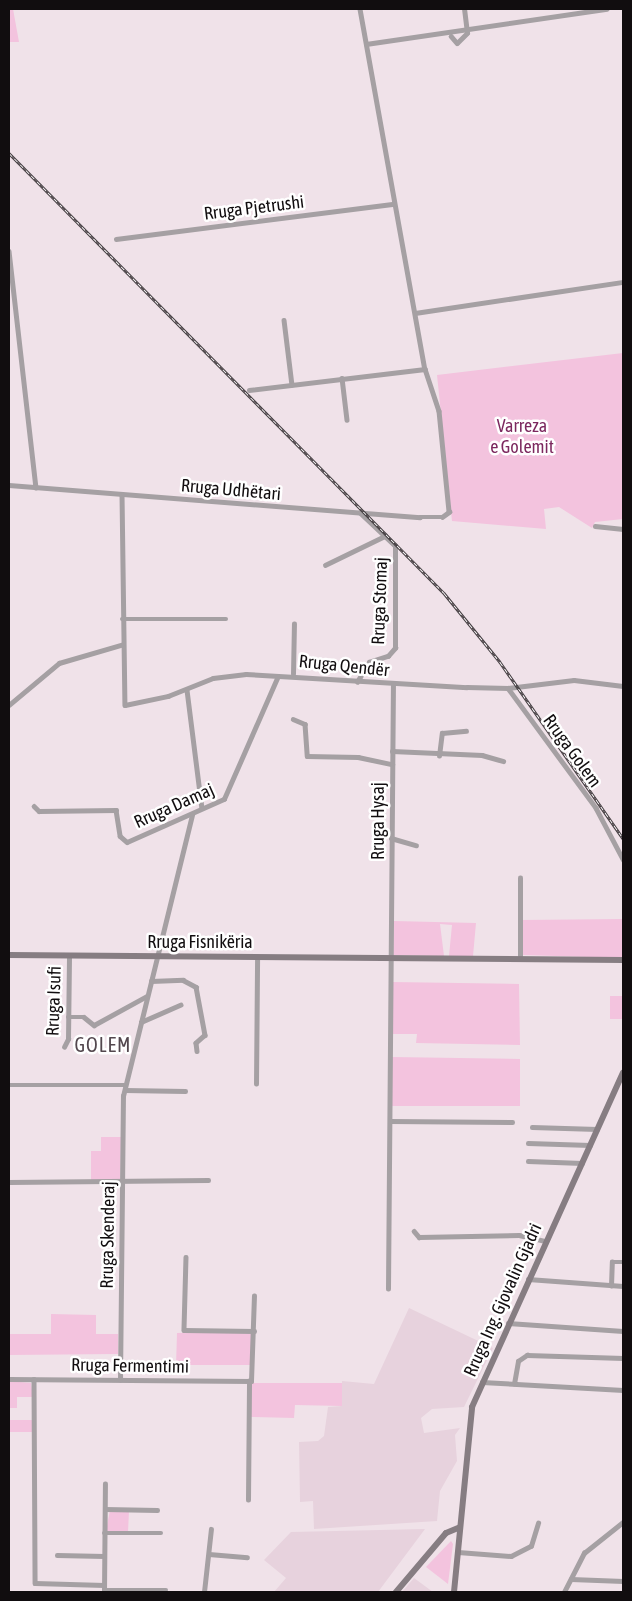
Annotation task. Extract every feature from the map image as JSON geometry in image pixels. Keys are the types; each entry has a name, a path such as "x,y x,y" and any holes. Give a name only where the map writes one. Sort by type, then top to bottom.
{"street":[{"path":"249,390 425,369 360,9"},
{"path":"451,36 457,43 467,29 464,9"},
{"path":"366,44 606,9"},
{"name":"Rruga Pjetrushi","path":"116,239 394,204"},
{"path":"9,251 36,487"},
{"path":"415,313 623,282"},
{"path":"284,320 292,385"},
{"name":"Rruga Udhëtari","path":"9,485 436,518 450,512 439,412 425,369"},
{"path":"342,378 347,420"},
{"name":"Rruga Qendër","path":"122,494 121,645 125,705 187,690 225,675 277,678 293,674 393,685 508,688 574,680 623,686"},
{"name":"Rruga Stomaj","path":"357,682 369,662 388,656 395,648 395,546 360,513"},
{"path":"596,526 623,529"},
{"name":"Rruga Stomaj","path":"325,565 385,536"},
{"path":"122,619 226,619"},
{"path":"293,674 294,624"},
{"path":"9,705 59,662 121,645"},
{"name":"Rruga Damaj","path":"34,806 39,811 116,810 120,836 127,842 192,815 202,808 228,796 277,678"},
{"name":"Rruga Hysaj","path":"391,958 393,685"},
{"name":"Rruga Golem","path":"508,688 596,808 623,860"},
{"path":"187,690 202,808"},
{"path":"293,719 305,724 307,756 358,757 392,764"},
{"path":"439,756 442,733 466,731"},
{"path":"392,751 439,756 482,754 503,761"},
{"name":"Rruga Skenderaj","path":"120,1380 125,1088 192,815"},
{"path":"392,838 416,845"},
{"path":"520,878 520,959"},
{"name":"Rruga Fisnikëria","path":"9,955 623,960"},
{"name":"Rruga Isufi","path":"64,1047 68,1017 69,956"},
{"path":"256,1084 257,957"},
{"path":"388,1289 391,958"},
{"path":"151,981 183,980 196,987 206,1036 196,1043 198,1051"},
{"path":"68,1017 84,1017 94,1025 148,996"},
{"path":"141,1022 180,1005"},
{"name":"Rruga Ing. Gjovalin Gjadri","path":"454,1592 470,1416 482,1382 508,1323 623,1072"},
{"path":"9,1085 185,1091"},
{"path":"390,1121 512,1122"},
{"path":"532,1127 598,1129"},
{"path":"528,1143 590,1145"},
{"path":"528,1161 582,1163"},
{"path":"9,1182 208,1180"},
{"path":"414,1231 418,1238 519,1235 546,1241"},
{"path":"186,1258 184,1330 254,1331"},
{"path":"611,1286 612,1262 623,1262"},
{"path":"528,1279 623,1286"},
{"path":"248,1500 254,1296"},
{"path":"508,1323 623,1332"},
{"path":"514,1384 518,1361 527,1355 623,1358"},
{"name":"Rruga Fermentimi","path":"9,1379 250,1381"},
{"path":"34,1379 34,1583 104,1589 166,1590"},
{"path":"482,1382 623,1390"},
{"path":"104,1589 105,1484"},
{"path":"105,1509 157,1510"},
{"path":"564,1592 588,1548 623,1522"},
{"path":"458,1552 511,1556 531,1546 538,1523"},
{"path":"396,1592 446,1533 460,1527"},
{"path":"204,1592 211,1529"},
{"path":"104,1533 161,1533"},
{"path":"209,1554 247,1557"},
{"path":"56,1555 104,1556"},
{"path":"572,1579 623,1581"}],"shaded area":[{"path":"409,1308 493,1348 464,1407 432,1409 421,1418 424,1433 460,1428 455,1435 457,1461 440,1491 437,1521 314,1529 313,1501 300,1502 299,1442 318,1441 324,1436 328,1407 342,1406 342,1381 374,1384"},
{"path":"425,1529 378,1592 274,1592 286,1578 264,1560 291,1532"},
{"path":"414,1578 433,1592 402,1592"}],"green space":[{"path":"9,9 13,9 19,42 9,42"},
{"name":"Varreza e Golemit","path":"623,353 623,519 595,522 592,528 559,507 544,509 546,529 452,521 437,375"},
{"path":"623,919 623,958 522,955 522,920"},
{"path":"394,921 476,923 473,956 449,956 452,925 440,924 444,956 393,955"},
{"path":"392,982 519,984 520,1045 416,1043 417,1034 392,1034"},
{"path":"610,996 623,996 623,1019 610,1019"},
{"path":"392,1057 520,1059 520,1106 392,1106"},
{"path":"101,1137 121,1137 120,1180 91,1180 91,1151 101,1151"},
{"path":"51,1314 96,1315 96,1334 118,1334 118,1354 9,1355 9,1334 51,1334"},
{"path":"251,1331 252,1365 176,1365 177,1333"},
{"path":"9,1381 31,1383 33,1397 17,1397 17,1408 9,1408"},
{"path":"251,1383 342,1383 342,1406 295,1405 294,1418 251,1417"},
{"path":"9,1420 35,1420 34,1432 9,1432"},
{"path":"110,1510 129,1511 128,1532 106,1531"},
{"path":"451,1541 453,1544 448,1584 426,1567"}],"railway":[{"path":"9,153 444,593 500,662 623,838"}],"district":[{"name":"GOLEM","path":"103,1044"}]}
